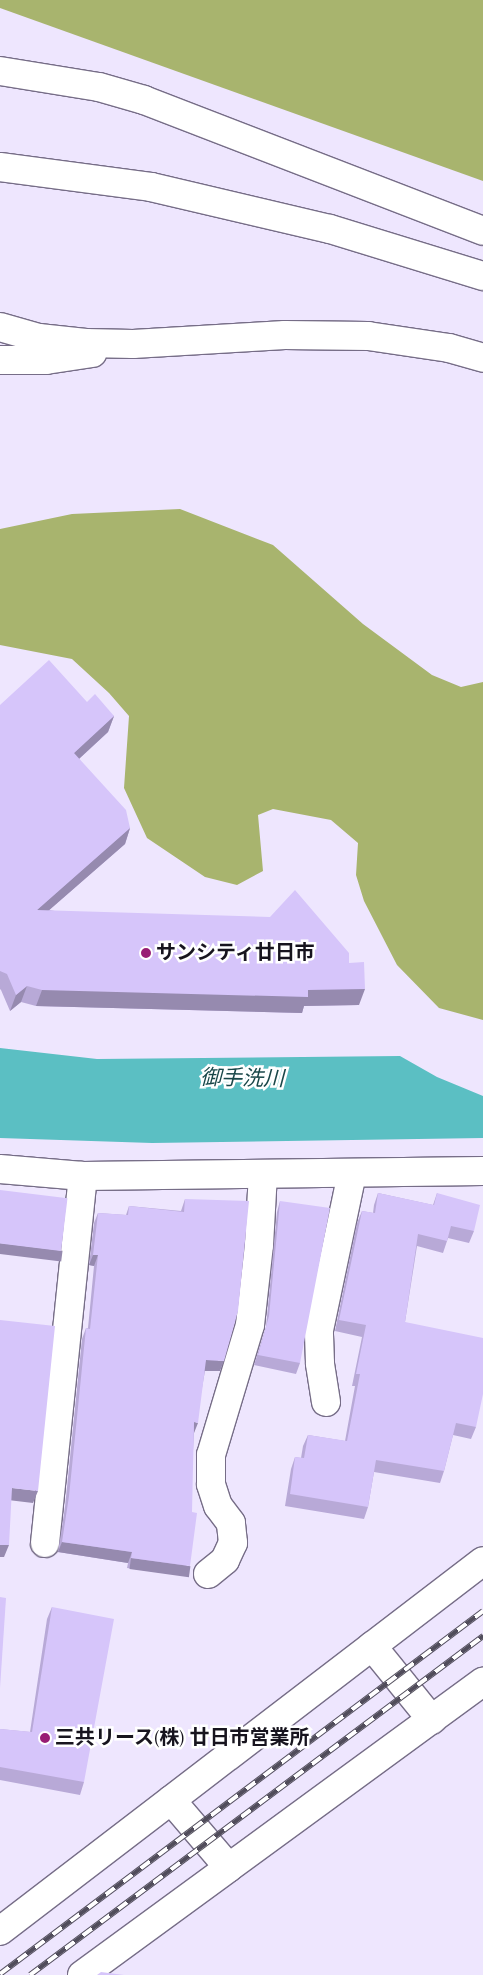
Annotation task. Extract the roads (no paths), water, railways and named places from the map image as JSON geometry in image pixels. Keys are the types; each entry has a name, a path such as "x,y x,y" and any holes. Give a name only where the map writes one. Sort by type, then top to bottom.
{"main road":[{"path":"0,71 99,87 144,100 483,231"},
{"path":"0,167 151,187 330,229 483,276"},
{"path":"444,216 483,245"},
{"path":"0,327 39,338 86,344 132,344 285,335 368,336 449,348 483,358"},
{"path":"0,360 46,360 132,344"},
{"path":"0,1169 83,1176 483,1171"},
{"path":"326,1402 320,1363 319,1330 352,1173"},
{"path":"208,1574 224,1560 233,1543 231,1523 218,1506 211,1484 211,1455 250,1325 259,1245 263,1174"},
{"path":"45,1543 83,1176"},
{"path":"0,1931 483,1561"},
{"path":"372,1646 432,1720"},
{"path":"82,1975 483,1681"},
{"path":"171,1800 229,1868"}],"water":[{"name":"御手洗川","path":"0,1048 97,1059 400,1056 437,1077 483,1096 483,1138 152,1143 0,1138"}],"railway":[{"path":"0,1974 483,1611"},
{"path":"30,1975 483,1636"}],"place":[{"name":"サンシティ廿日市","path":"146,953"},
{"name":"三共リース(株) 廿日市営業所","path":"45,1738"}]}
